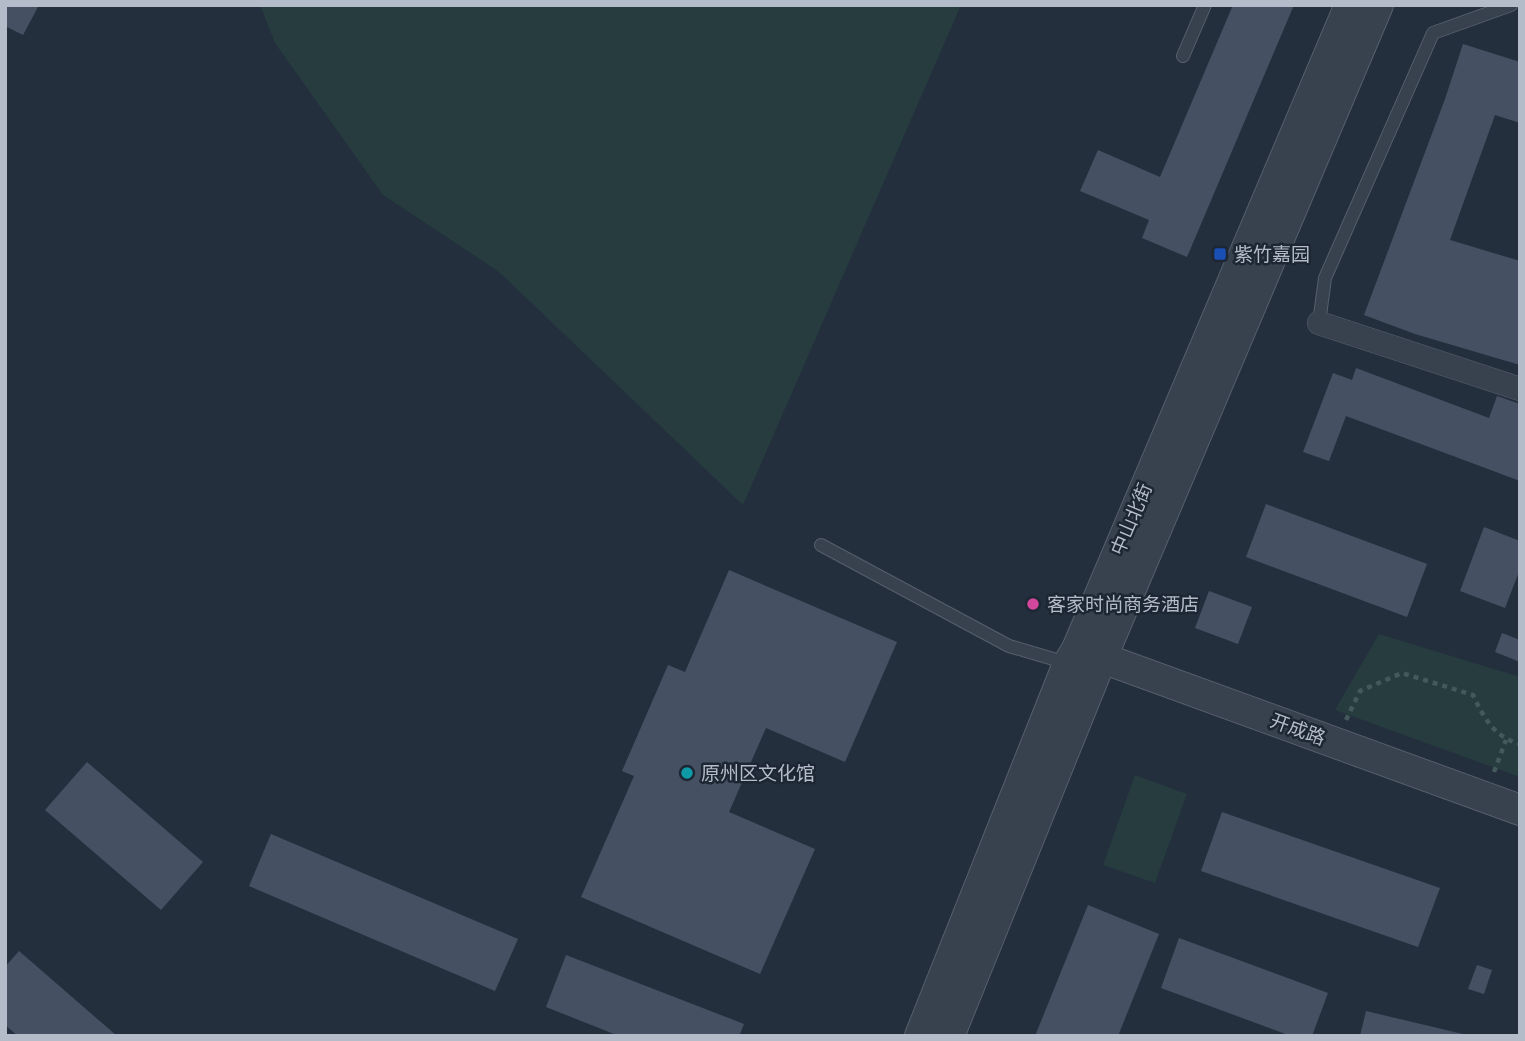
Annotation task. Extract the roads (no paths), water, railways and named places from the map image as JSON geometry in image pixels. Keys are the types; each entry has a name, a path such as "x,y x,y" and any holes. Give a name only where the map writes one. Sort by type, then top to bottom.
{"street":[{"name":"中山北街","path":"920,1036 1082,656 1350,5"},
{"name":"中山北街","path":"949,1036 1082,656 1378,5"},
{"path":"1318,323 1520,389"},
{"name":"开成路","path":"1082,656 1336,743 1520,810"}],"lane":[{"path":"1183,56 1205,5"},
{"path":"1318,323 1325,278 1433,33 1511,5"},
{"path":"821,545 1009,646 1082,656"}],"place":[{"name":"紫竹嘉园","path":"1220,254"},
{"name":"客家时尚商务酒店","path":"1033,604"},
{"name":"原州区文化馆","path":"687,773"}]}
